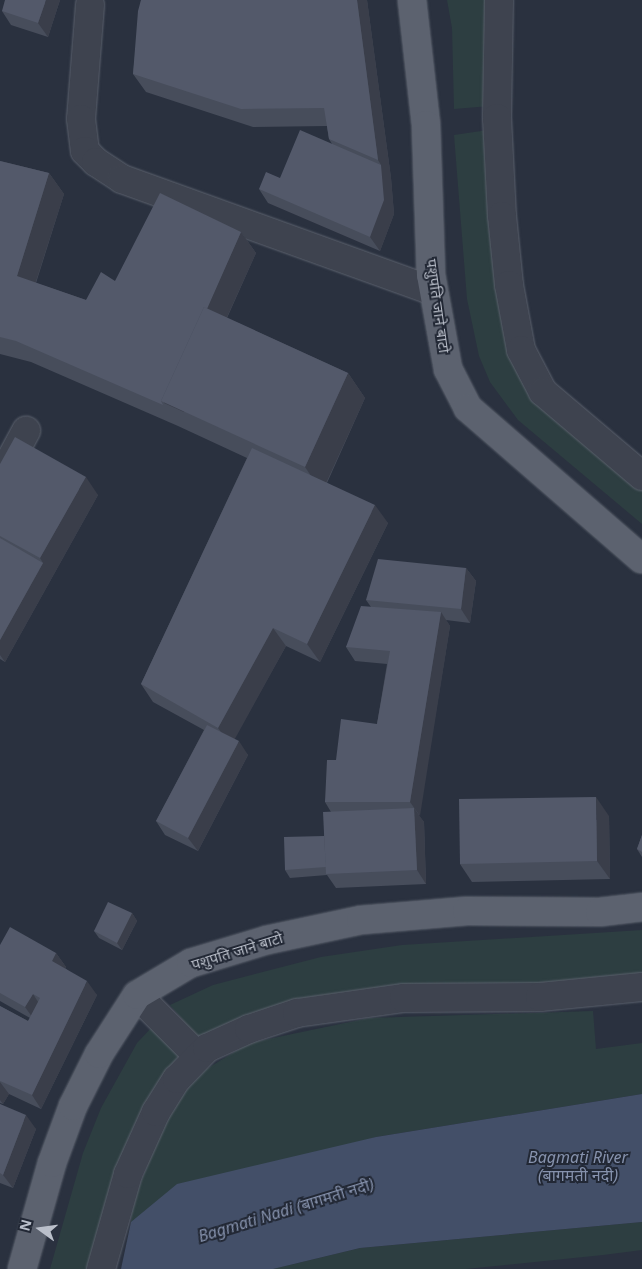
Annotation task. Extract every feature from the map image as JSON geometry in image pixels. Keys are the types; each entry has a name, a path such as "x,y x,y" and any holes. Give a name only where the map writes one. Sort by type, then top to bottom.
{"main road":[{"name":"पशुपति जाने बाटो","path":"412,0 425,115 433,291 448,368 468,408 642,559"},
{"name":"पशुपति जाने बाटो","path":"22,1269 52,1163 73,1106 98,1054 136,995 191,963 267,940 361,920 467,911 600,912 642,907"}],"street":[{"path":"500,0 497,118 502,216 508,284 521,350 543,392 642,476"},
{"path":"90,5 81,119 85,151 96,162 122,179 433,291"},
{"path":"0,479 26,431"},
{"path":"101,1269 132,1165 156,1112 177,1078 198,1056 249,1029 297,1013 404,998 540,998 642,986"},
{"path":"136,995 198,1056"}],"shaded area":[{"path":"447,0 488,0 490,106 454,109 452,28"},
{"path":"488,130 507,330 642,489 642,524 518,420 490,382 479,356 467,299 454,135"},
{"path":"642,930 642,974 205,1037 196,1036 170,1005 213,985 321,957 402,945"},
{"path":"593,1011 596,1049 642,1043 642,1094 376,1137 131,1222 133,1201 159,1137 179,1099 200,1073 249,1043 369,1018"},
{"path":"153,1026 179,1054 118,1163 89,1269 50,1269 83,1153 101,1108 137,1043"},
{"path":"642,1222 642,1250 603,1255 466,1269 273,1269 360,1248"}],"water":[{"name":"Bagmati River (बागमती नदी)","path":"642,1094 642,1222 360,1248 273,1269 121,1269 131,1222 177,1184 376,1137"}],"building":[{"path":"5,0 46,0 38,23 2,11"},
{"path":"141,0 357,0 378,160 329,139 324,108 241,109 133,74 138,11"},
{"path":"300,130 381,165 384,200 370,237 259,189 266,172 280,178"},
{"path":"0,161 49,173 17,276 86,300 101,272 115,281 160,193 241,232 207,309 204,307 161,401 163,405 16,341 0,337"},
{"path":"204,307 348,373 305,467 161,401"},
{"path":"15,437 86,477 40,558 0,536 0,464"},
{"path":"252,448 375,505 307,644 273,628 218,728 141,684"},
{"path":"0,538 43,563 0,640"},
{"path":"378,559 466,568 461,609 366,600"},
{"path":"361,606 441,612 410,802 325,802 327,760 336,760 341,719 377,724 390,651 346,647"},
{"path":"207,725 239,741 188,838 156,821"},
{"path":"596,797 597,861 460,864 459,799"},
{"path":"414,808 417,870 326,874 323,812"},
{"path":"642,835 642,852 637,849"},
{"path":"324,836 326,867 285,870 284,837"},
{"path":"108,902 132,913 117,943 94,931"},
{"path":"10,927 56,953 52,961 87,981 32,1095 0,1081 0,1006 28,1021 40,998 33,994 25,1007 0,993 0,945"},
{"path":"0,1104 26,1115 3,1175 0,1173"}],"water label":[{"name":"Bagmati Nadi (बागमती नदी)","path":"286,1210"}]}
